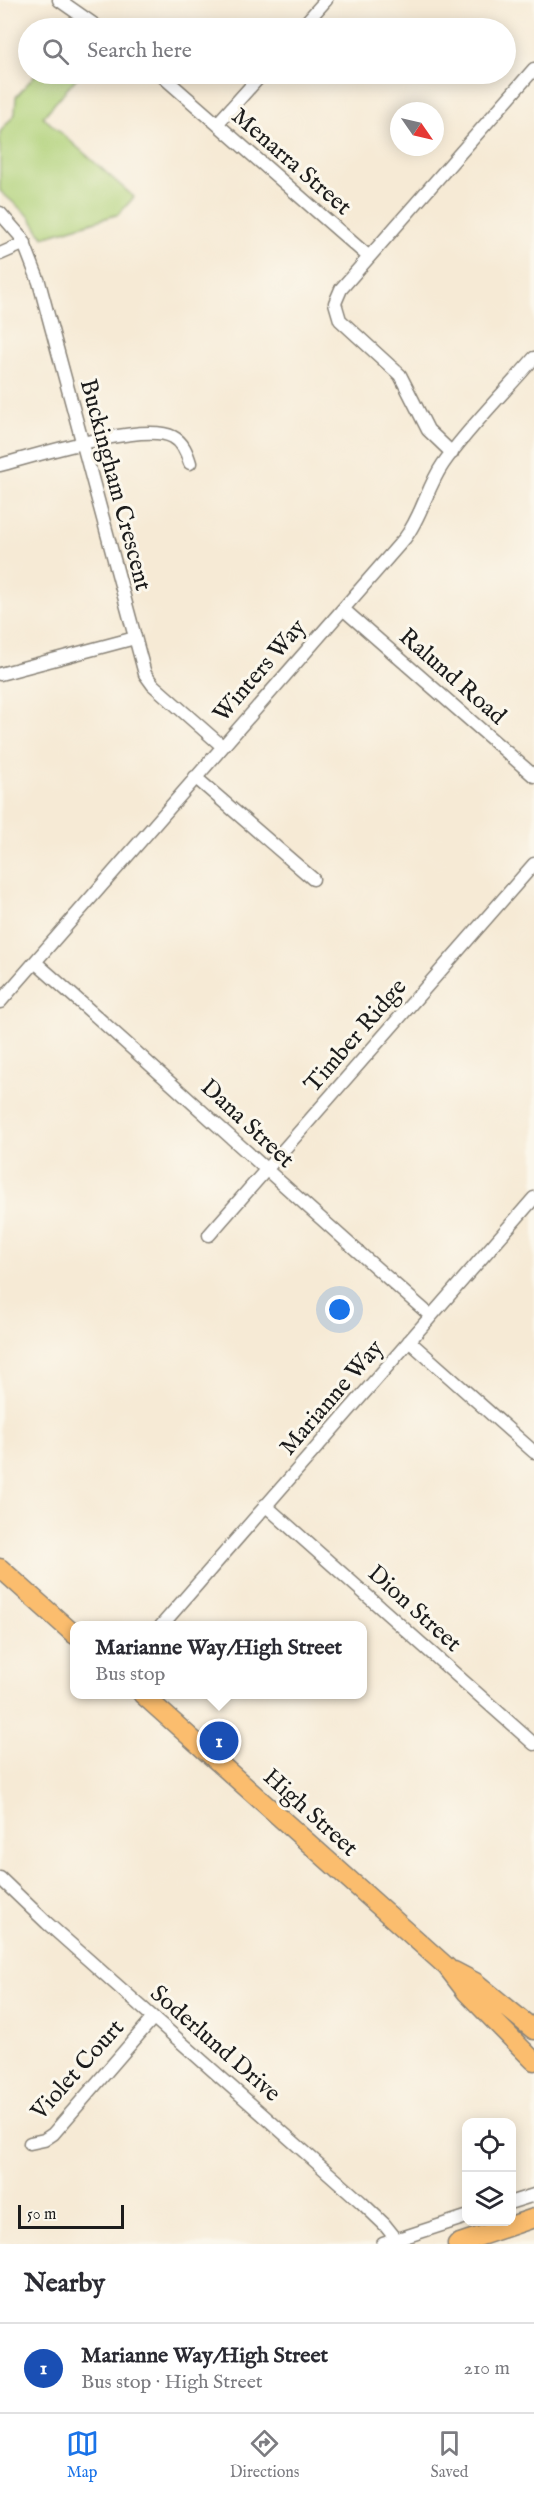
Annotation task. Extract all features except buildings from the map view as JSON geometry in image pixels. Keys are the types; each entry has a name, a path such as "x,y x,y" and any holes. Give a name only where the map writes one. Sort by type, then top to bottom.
{"main road":[{"path":"0,1568 70,1631"},
{"name":"High Street","path":"146,1699 447,1967 467,1993 534,2061"},
{"name":"High Street","path":"447,1967 475,1982 534,2030"},
{"path":"457,2244 534,2218"}],"street":[{"path":"310,18 326,0"},
{"path":"65,2 86,18"},
{"path":"452,453 428,430 400,375 337,316 335,303 337,296 369,257 534,69"},
{"name":"Menarra Street","path":"171,84 369,257"},
{"path":"217,124 253,84"},
{"name":"Buckingham Crescent","path":"0,213 17,230 25,243 39,282 145,674 149,681 222,746"},
{"path":"0,254 25,243"},
{"name":"Winters Way","path":"0,1002 411,530 432,483 452,453 534,358"},
{"path":"0,465 82,443 142,434 165,434 181,444 190,463"},
{"name":"Ralund Road","path":"342,609 534,776"},
{"path":"0,674 135,638"},
{"path":"195,777 313,879"},
{"name":"Timber Ridge","path":"209,1235 534,864"},
{"name":"Dana Street","path":"35,962 242,1144 267,1170 431,1316"},
{"name":"Marianne Way","path":"165,1621 534,1198"},
{"path":"409,1341 534,1452"},
{"name":"Dion Street","path":"265,1505 534,1744"},
{"name":"Soderlund Drive","path":"0,1878 153,2018 361,2202 399,2242"},
{"name":"Violet Court","path":"30,2143 44,2140 53,2134 153,2018"},
{"path":"516,2201 534,2195"},
{"path":"383,2244 399,2242 462,2218"}],"green space":[{"path":"27,84 71,84 43,117 134,197 119,214 43,237 30,217 0,191 0,132 15,114 16,97"}],"place":[{"name":"Marianne Way/High Street","path":"219,1741"}]}
